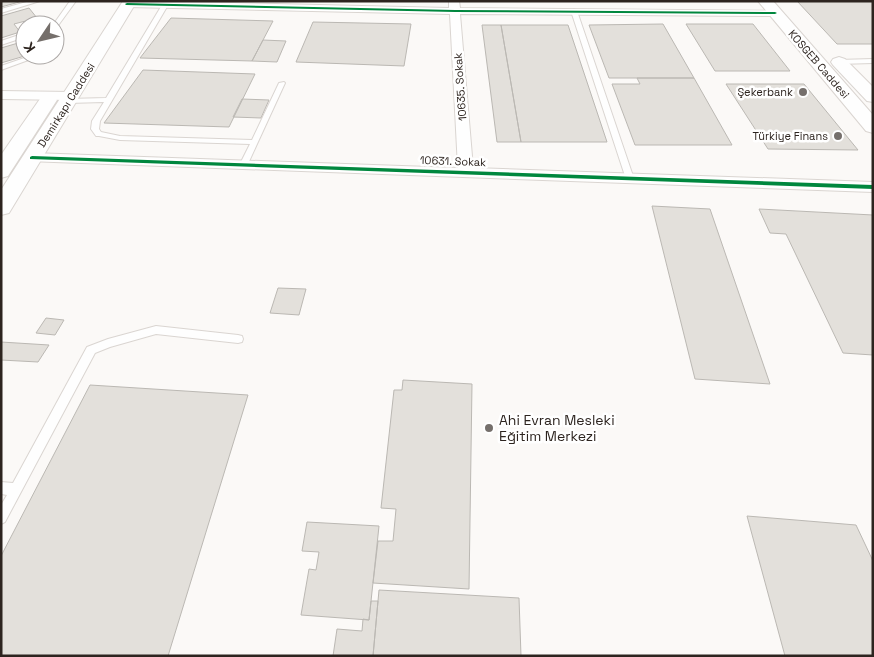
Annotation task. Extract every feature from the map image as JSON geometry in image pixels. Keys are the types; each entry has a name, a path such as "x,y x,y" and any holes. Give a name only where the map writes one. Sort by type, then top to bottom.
{"street":[{"path":"124,2 454,6 574,11 774,5"},
{"name":"Demirkapı Caddesi","path":"1,171 59,101 124,2"},
{"name":"KOSGEB Caddesi","path":"774,5 838,62 873,98"},
{"name":"KOSGEB Caddesi","path":"774,5 873,127"},
{"name":"10635. Sokak","path":"454,6 466,173"},
{"path":"1,95 59,101"},
{"path":"1,106 59,101"},
{"name":"Demirkapı Caddesi","path":"1,208 32,158 59,101"},
{"name":"10631. Sokak","path":"32,158 873,187"}],"lane":[{"path":"1,11 37,1"},
{"path":"64,15 73,1"},
{"path":"165,3 96,121 96,129 100,134 109,137 254,142"},
{"path":"574,11 630,179"},
{"path":"1,43 15,39"},
{"path":"838,62 873,61"},
{"path":"1,68 15,63"},
{"path":"243,166 282,83"},
{"path":"59,101 108,100"},
{"path":"1,518 91,350 108,343 156,330 238,339"},
{"path":"1,488 17,490"}],"building":[{"path":"1,1 23,1 1,7"},
{"path":"797,1 873,1 873,44 837,44"},
{"path":"29,8 35,15 15,15 15,34 1,38 1,16"},
{"path":"171,18 273,21 252,61 140,58"},
{"path":"313,22 411,24 404,66 296,62"},
{"path":"663,24 694,78 609,78 589,25"},
{"path":"686,24 753,24 790,71 715,71"},
{"path":"482,25 501,25 521,142 497,142"},
{"path":"501,25 568,25 607,142 521,142"},
{"path":"263,40 286,41 277,62 252,61"},
{"path":"15,44 15,59 1,63 1,48"},
{"path":"143,70 255,74 229,127 104,123"},
{"path":"637,78 694,78 732,145 635,145 612,84 640,84"},
{"path":"726,84 804,84 858,150 768,149"},
{"path":"242,99 269,100 261,118 233,117"},
{"path":"652,206 710,209 770,384 695,379"},
{"path":"759,209 873,215 873,355 843,353 786,234 770,233"},
{"path":"278,288 306,289 299,315 270,313"},
{"path":"46,318 64,320 55,335 36,333"},
{"path":"1,342 49,345 38,362 1,360"},
{"path":"403,380 472,384 469,589 373,583 378,541 393,541 396,509 381,508 394,390 402,390"},
{"path":"90,385 248,395 168,656 1,656 1,556"},
{"path":"747,516 856,525 873,561 873,656 785,656"},
{"path":"307,522 379,526 369,620 301,615 309,569 316,570 319,552 302,551"},
{"path":"379,590 519,598 521,656 373,656"},
{"path":"371,601 378,601 373,656 333,656 337,629 362,631 363,619 369,620"}],"cycle path":[{"path":"127,4 455,11 775,13"},
{"path":"32,158 873,187"}],"place":[{"name":"Şekerbank","path":"803,92"},
{"name":"Türkiye Finans","path":"838,136"},
{"name":"Ahi Evran Mesleki Eğitim Merkezi","path":"489,428"}]}
